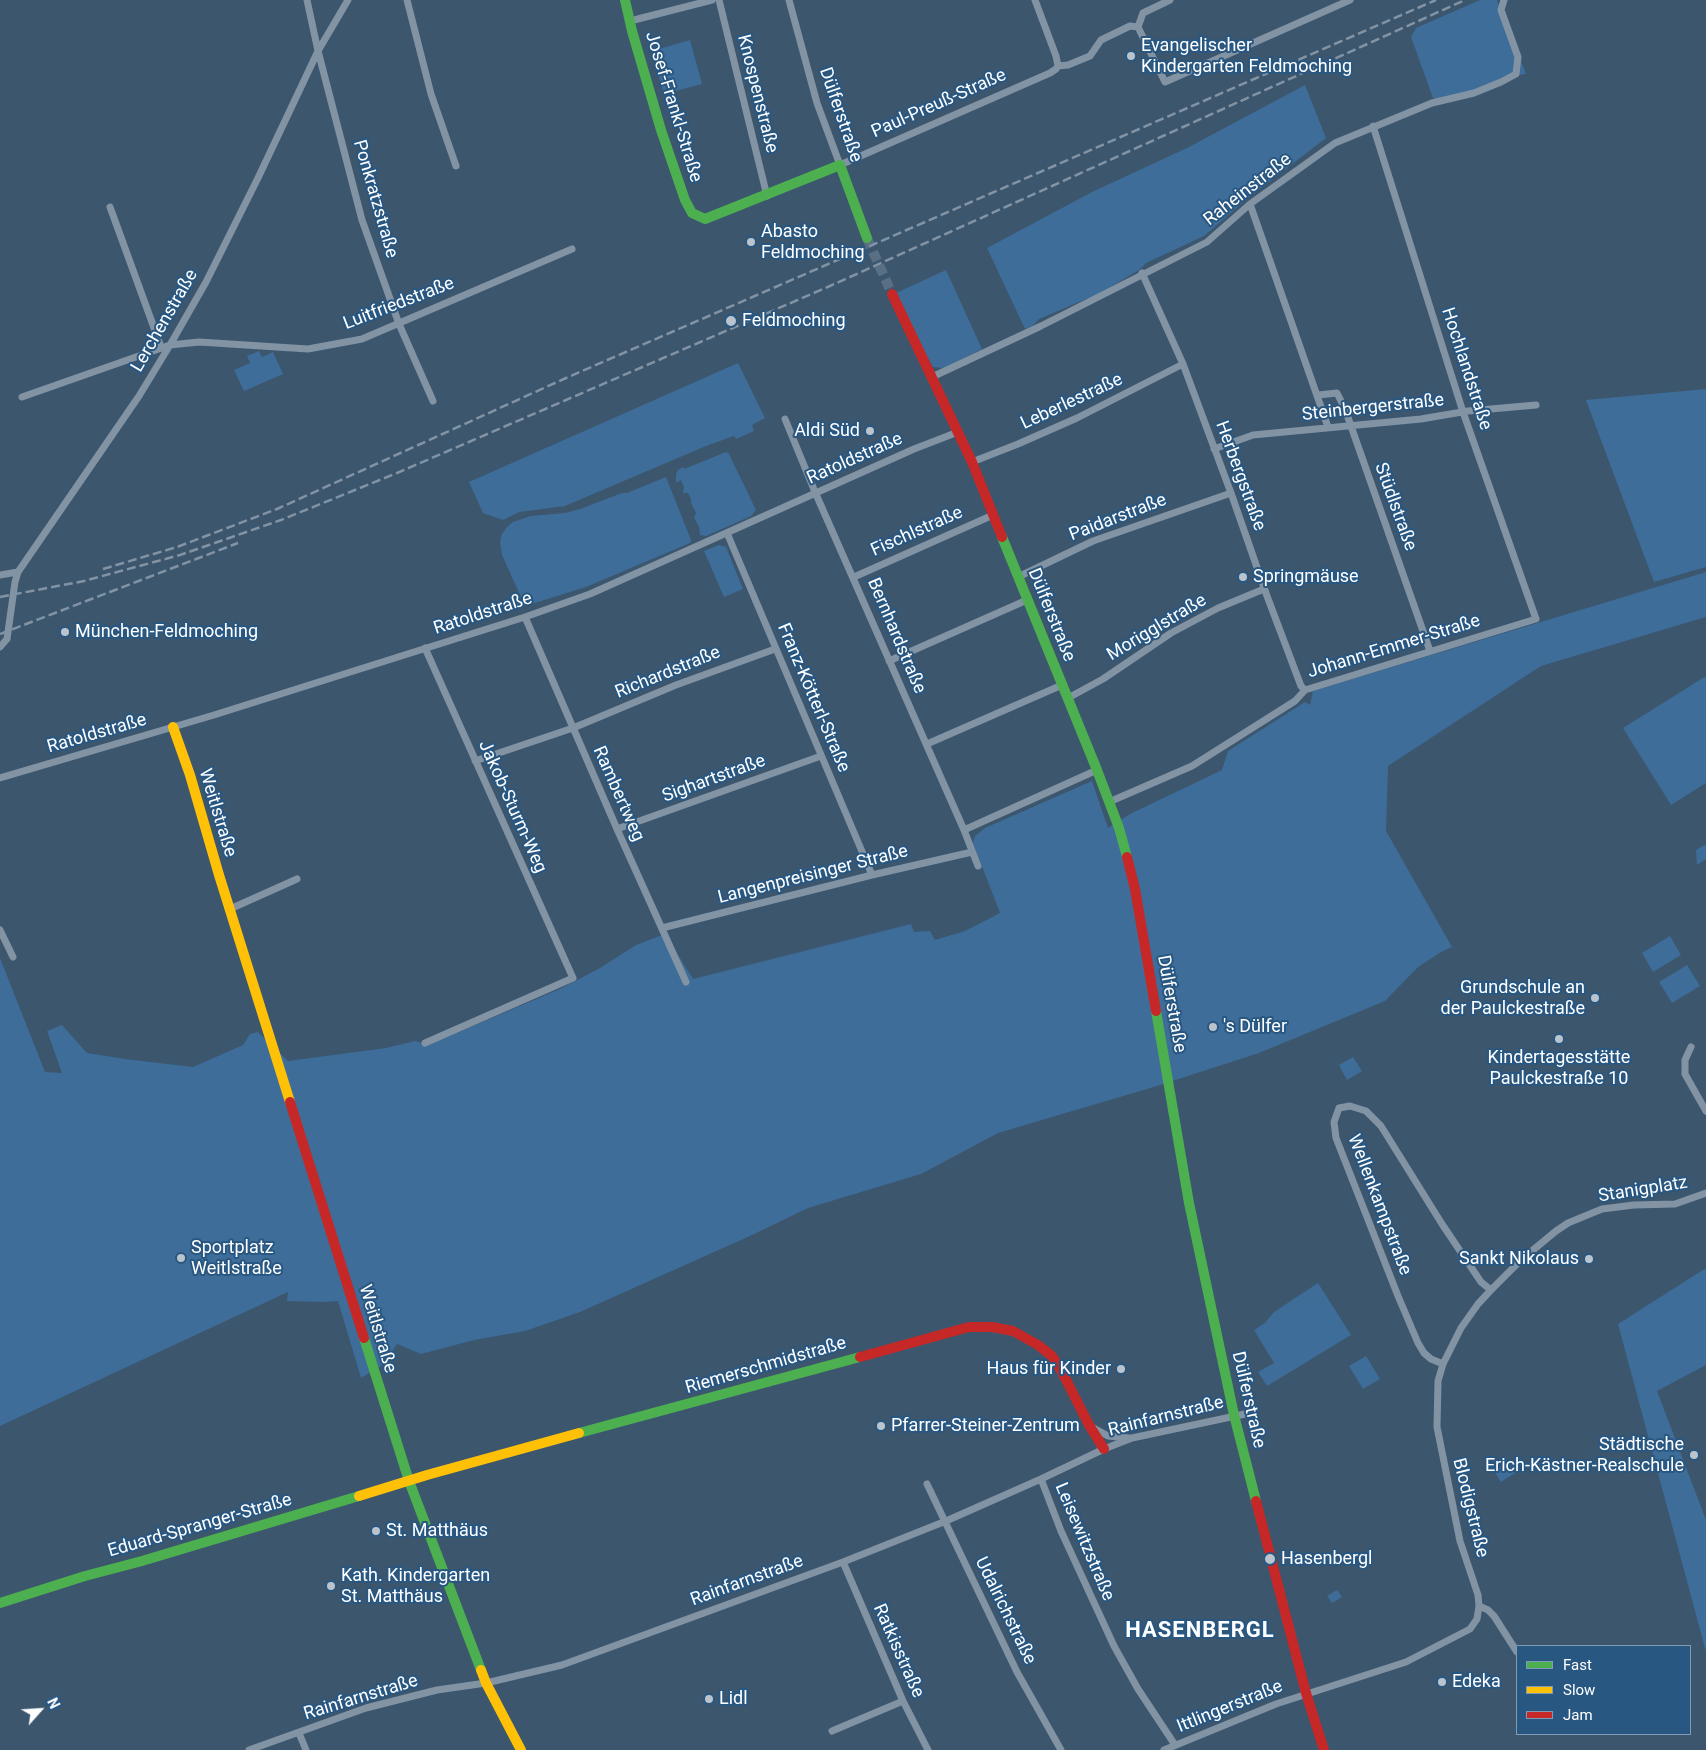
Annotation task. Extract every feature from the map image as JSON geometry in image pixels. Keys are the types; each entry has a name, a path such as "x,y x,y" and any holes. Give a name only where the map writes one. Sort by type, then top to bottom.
{"street":[{"name":"Ponkratzstraße","path":"307,0 318,51 362,220 399,324 433,400"},
{"name":"Lerchenstraße","path":"0,647 7,639 18,572 139,396 170,345 206,282 318,51 348,0"},
{"path":"407,0 431,94 456,166"},
{"name":"Josef-Frankl-Straße","path":"625,0 661,130 679,184 692,212 700,217"},
{"path":"630,21 712,0"},
{"name":"Knospenstraße","path":"719,0 767,196"},
{"name":"Dülferstraße","path":"789,0 817,102 867,238"},
{"path":"1035,0 1058,66"},
{"path":"1170,0 1142,13 1138,27 1165,82 1350,0"},
{"name":"Raheinstraße","path":"932,376 1041,326 1142,273 1207,242 1250,204 1335,143 1432,103 1474,93 1516,74 1518,57 1502,10 1502,2 1504,0"},
{"name":"Paul-Preuß-Straße","path":"700,217 711,217 840,165 1050,73 1058,66 1068,66 1090,56 1101,40 1130,26 1138,27"},
{"name":"Hochlandstraße","path":"1374,126 1464,412 1536,619"},
{"path":"1250,204 1328,427"},
{"path":"110,207 161,347"},
{"name":"Luitfriedstraße","path":"22,397 170,345 199,342 308,349 362,339 572,249"},
{"name":"Herbergstraße","path":"1142,273 1183,364 1264,589 1301,686 1305,690"},
{"name":"Dülferstraße","path":"892,294 972,462 1119,828 1135,890 1190,1203 1234,1415 1306,1693 1324,1750"},
{"name":"Leberlestraße","path":"972,462 1077,418 1183,364"},
{"name":"Stüdlstraße","path":"1318,395 1338,393 1430,651"},
{"name":"Steinbergerstraße","path":"1214,448 1253,435 1421,419 1464,412 1536,405"},
{"name":"Bernhardstraße","path":"785,419 815,492 927,744 978,866"},
{"name":"Ratoldstraße","path":"0,778 173,727 525,617 590,594 914,448 958,432"},
{"name":"Paidarstraße","path":"1018,577 1093,541 1231,493"},
{"name":"Fischlstraße","path":"854,577 993,515"},
{"name":"Franz-Kötterl-Straße","path":"727,533 872,875"},
{"path":"0,575 18,572"},
{"name":"Morigglstraße","path":"1068,698 1104,679 1171,633 1218,608 1264,589"},
{"path":"890,661 1027,600"},
{"name":"Rambertweg","path":"525,617 686,982"},
{"name":"Johann-Emmer-Straße","path":"1109,802 1192,766 1295,701 1305,690 1536,619"},
{"name":"Jakob-Sturm-Weg","path":"424,1043 573,978 425,648"},
{"name":"Richardstraße","path":"475,761 573,728 676,685 775,649"},
{"path":"927,744 1062,686"},
{"name":"Weitlstraße","path":"173,727 190,775 409,1481 486,1682 521,1750"},
{"name":"Sighartstraße","path":"617,829 821,756"},
{"path":"964,830 1097,770"},
{"name":"Langenpreisinger Straße","path":"662,928 972,852"},
{"path":"230,909 297,879"},
{"path":"0,930 13,958"},
{"path":"1691,1047 1685,1060 1685,1074 1706,1110"},
{"name":"Wellenkampstraße","path":"1443,1364 1431,1359 1424,1353 1398,1296 1336,1138 1334,1122 1340,1108 1350,1106 1366,1111 1381,1126 1442,1224 1481,1282 1490,1290"},
{"name":"Stanigplatz","path":"1534,1248 1568,1223 1602,1209 1634,1205 1675,1204 1706,1193"},
{"name":"Blodigstraße","path":"1479,1606 1475,1586 1460,1541 1437,1427 1436,1387 1443,1364 1461,1328 1490,1290 1534,1248"},
{"name":"Riemerschmidstraße","path":"409,1481 969,1327 992,1327 1013,1332 1028,1338 1052,1356 1089,1425 1104,1448"},
{"name":"Rainfarnstraße","path":"249,1750 374,1706 437,1690 486,1682 562,1665 843,1562 946,1521 1041,1479 1104,1448 1132,1438 1245,1414"},
{"path":"1089,1425 1108,1436 1132,1438"},
{"name":"Leisewitzstraße","path":"1041,1479 1061,1531 1114,1646 1138,1689 1175,1745"},
{"name":"Eduard-Spranger-Straße","path":"0,1603 94,1573 142,1561 409,1481"},
{"name":"Udalrichstraße","path":"927,1484 1017,1672 1061,1750"},
{"name":"Ratkisstraße","path":"843,1562 903,1701 928,1750"},
{"path":"1306,1693 1406,1662 1439,1646 1470,1629 1477,1619 1479,1606 1488,1610 1494,1616 1516,1650"},
{"name":"Ittlingerstraße","path":"1164,1750 1306,1693"},
{"path":"832,1730 903,1701"},
{"path":"299,1733 306,1750"}],"shaded area":[{"path":"1480,0 1497,0 1526,74 1512,76 1444,101 1433,98 1411,37 1416,28"},
{"path":"690,40 702,84 664,94 652,51"},
{"path":"1305,85 1326,138 1248,198 1204,236 1146,263 1139,270 1100,293 1039,319 1032,326 1025,329 987,248 1092,192 1189,147"},
{"path":"946,270 982,349 944,368 933,367 921,347 896,293"},
{"path":"259,351 262,357 273,352 283,374 244,391 234,370 250,363 247,356"},
{"path":"738,363 765,418 752,425 754,431 736,439 734,436 706,446 565,506 519,512 503,520 483,513 469,482"},
{"path":"1706,389 1706,567 1654,582 1586,400"},
{"path":"726,452 729,454 756,510 751,516 706,536 700,535 699,527 694,518 696,513 691,499 688,493 683,493 684,487 681,480 676,483 676,474 683,467 684,469"},
{"path":"666,477 691,540 690,543 586,587 525,606 502,555 500,542 502,534 507,527 513,522 531,516 565,513 580,509"},
{"path":"719,545 726,547 743,589 724,597 704,551"},
{"path":"1706,572 1706,617 1541,666 1388,766 1386,831 1452,947 1418,967 1385,1001 1259,1053 1157,1086 998,1133 921,1174 808,1208 580,1312 525,1331 474,1340 421,1354 397,1344 384,1364 361,1378 338,1301 287,1301 288,1292 0,1426 0,958 45,1072 62,1073 47,1031 62,1025 87,1053 193,1067 243,1045 250,1034 258,1032 288,1061 386,1048 415,1041 429,1045 562,988 600,968 636,945 665,934 693,979 911,924 914,932 930,931 935,940 965,931 1000,913 973,843 975,836 985,828 1092,781 1108,828 1130,814 1222,770 1228,751 1305,702 1310,705 1313,691"},
{"path":"1706,676 1706,783 1671,805 1623,728"},
{"path":"1706,844 1706,859 1697,865 1696,850"},
{"path":"1670,936 1681,955 1653,972 1642,953"},
{"path":"1687,965 1700,986 1672,1003 1659,982"},
{"path":"1353,1057 1362,1071 1347,1080 1339,1065"},
{"path":"1706,1268 1706,1365 1657,1391 1706,1520 1706,1652 1618,1324"},
{"path":"1318,1283 1351,1335 1267,1386 1258,1372 1274,1363 1254,1330 1265,1323 1274,1312"},
{"path":"1366,1356 1380,1379 1363,1389 1349,1366"},
{"path":"1508,1462 1515,1473 1501,1482 1494,1471"},
{"path":"1337,1590 1342,1597 1332,1603 1327,1596"}],"tunnel":[{"path":"867,238 892,294"}],"railway":[{"path":"103,569 177,547 277,509 566,378 1436,0"},
{"path":"0,597 84,581 180,555 281,520 397,473 830,286 1465,0"},
{"path":"0,634 238,543"}],"traffic: fast":[{"path":"625,0 632,31 661,130 685,200 692,213 705,219 840,165 867,238"},
{"path":"1002,537 1097,770 1119,828 1127,857"},
{"path":"1156,1011 1189,1203 1234,1415 1256,1501"},
{"path":"364,1338 409,1481 481,1670"},
{"path":"579,1433 860,1357"},
{"path":"0,1603 85,1576 142,1561 359,1496"}],"traffic: slow":[{"path":"173,727 190,775 219,875 290,1102"},
{"path":"359,1496 579,1433"},
{"path":"481,1670 521,1750"}],"traffic: jam":[{"path":"892,294 972,462 1002,537"},
{"path":"1127,857 1135,889 1156,1011"},
{"path":"290,1102 364,1338"},
{"path":"860,1357 969,1327 992,1327 1013,1331 1038,1345 1052,1356 1104,1449"},
{"path":"1256,1501 1306,1693 1324,1750"}],"place":[{"name":"Evangelischer Kindergarten Feldmoching","path":"1131,56"},
{"name":"Abasto Feldmoching","path":"751,242"},
{"name":"Feldmoching","path":"731,321"},
{"name":"Aldi Süd","path":"870,431"},
{"name":"Springmäuse","path":"1243,577"},
{"name":"München-Feldmoching","path":"65,632"},
{"name":"Grundschule an der Paulckestraße","path":"1595,998"},
{"name":"'s Dülfer","path":"1213,1027"},
{"name":"Kindertagesstätte Paulckestraße 10","path":"1559,1039"},
{"name":"Sportplatz Weitlstraße","path":"181,1258"},
{"name":"Sankt Nikolaus","path":"1589,1259"},
{"name":"Haus für Kinder","path":"1121,1369"},
{"name":"Pfarrer-Steiner-Zentrum","path":"881,1426"},
{"name":"Städtische Erich-Kästner-Realschule","path":"1694,1455"},
{"name":"St. Matthäus","path":"376,1531"},
{"name":"Hasenbergl","path":"1270,1559"},
{"name":"Kath. Kindergarten St. Matthäus","path":"331,1586"},
{"name":"Edeka","path":"1442,1682"},
{"name":"Lidl","path":"709,1699"}],"district":[{"name":"HASENBERGL","path":"1200,1631"}]}
